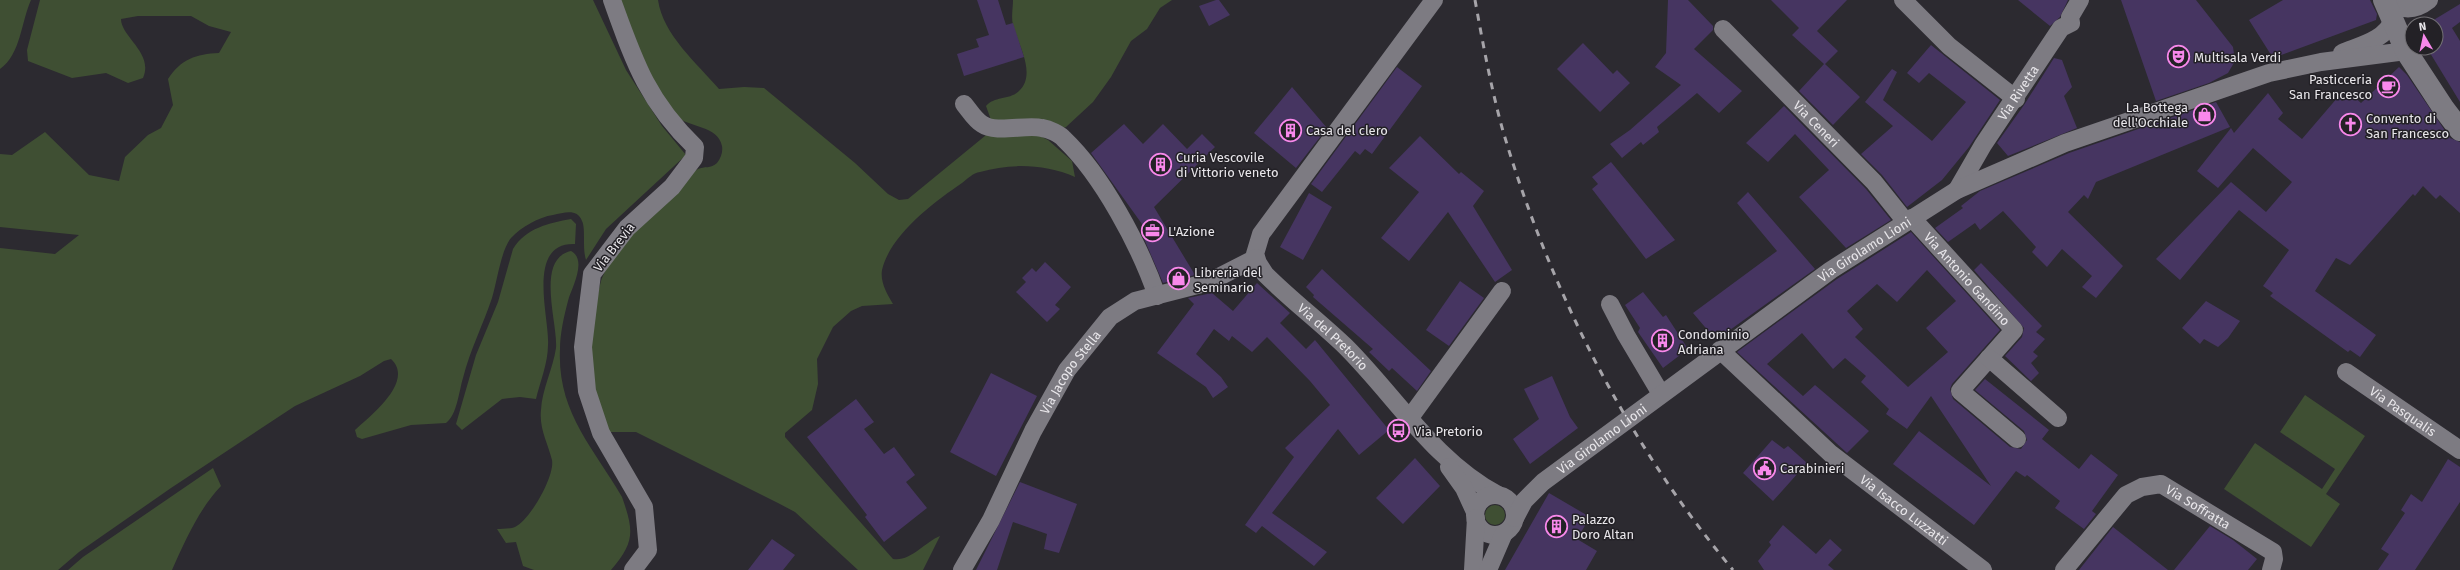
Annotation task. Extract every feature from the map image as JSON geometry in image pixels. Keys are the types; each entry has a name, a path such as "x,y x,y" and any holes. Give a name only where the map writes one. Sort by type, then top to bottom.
{"street":[{"name":"Via Brevia","path":"612,0 640,75 652,96 676,129 695,147 694,158 672,187 627,228 592,274 583,347 587,391 601,433 644,507 648,550 633,570"},
{"path":"1256,258 1256,248 1261,234 1434,0"},
{"path":"1903,0 1949,46 2016,98"},
{"name":"Via Rivetta","path":"1957,190 1983,145 2016,98 2061,28 2071,23 2070,17 2080,0"},
{"path":"2388,7 2399,9 2418,7 2429,0"},
{"path":"2388,7 2404,46"},
{"path":"2321,62 2378,38 2390,27 2388,7"},
{"name":"Via Ceneri","path":"1723,29 1874,182 1909,220"},
{"path":"2321,62 2404,51"},
{"path":"2409,56 2444,109 2460,130"},
{"name":"Via Girolamo Lioni","path":"1515,518 1524,501 1543,482 1620,424 1831,270 1957,190 2065,142 2269,73 2321,62"},
{"path":"964,104 982,125 997,127 1042,128 1063,137 1085,163 1114,205 1151,278 1157,296"},
{"name":"Via Antonio Gandino","path":"1909,220 2014,330 1960,391 2018,439"},
{"name":"Via Jacopo Stella","path":"962,570 992,520 1033,432 1067,370 1110,317 1135,301 1209,282 1256,258"},
{"name":"Via del Pretorio","path":"1256,258 1261,268 1271,280 1347,348 1436,448 1473,479 1498,495"},
{"path":"1409,419 1502,291"},
{"path":"1610,304 1626,335 1661,394"},
{"name":"Via Isacco Luzzatti","path":"1720,350 1831,454 1983,570"},
{"path":"1989,358 2058,418"},
{"name":"Via Pasqualis","path":"2346,372 2460,450"},
{"name":"Via del Pretorio","path":"1436,448 1464,488 1475,515"},
{"name":"Via Soffratta","path":"2064,570 2126,495 2142,487 2161,484 2273,552 2274,559 2271,570"},
{"path":"1473,570 1475,515 1481,501 1486,497 1498,495 1509,500 1513,506 1515,518 1513,524 1504,533 1488,570"},
{"path":"1475,515 1477,524 1486,532 1498,534 1504,533"}],"green space":[{"path":"0,0 31,0 20,37 12,55 7,63 0,69"},
{"path":"40,0 593,0 626,70 662,126 686,155 606,229 586,260 583,224 580,217 574,213 570,212 548,216 536,220 525,226 511,238 505,250 492,298 466,368 455,409 450,419 446,423 411,425 362,439 357,437 355,430 380,407 394,387 398,377 397,368 391,359 384,361 360,376 295,406 171,488 79,552 58,570 0,570 0,248 55,254 79,235 0,227 0,154 12,155 45,132 89,175 119,181 125,157 148,135 161,128 173,105 168,79 173,72 184,62 196,56 219,53 231,32 209,26 191,16 138,16 121,19 122,26 141,53 144,61 145,69 143,78 128,83 106,73 72,78 28,61 27,50"},
{"path":"618,0 658,0 661,13 674,37 691,59 719,89 744,87 764,88 855,163 888,194 899,200 908,199 991,131 1040,136 1048,140 1072,161 1075,177 1052,169 1028,166 1004,167 977,173 970,176 914,220 894,244 882,270 883,283 893,304 862,306 851,311 833,327 817,359 818,384 812,410 785,433 785,437 893,559 905,558 940,536 923,570 858,570 795,512 636,432 608,432 595,394 590,371 590,352 593,326 601,281 606,269 616,254 644,220 687,177 700,168 712,166 717,163 721,157 722,150 719,139 715,134 709,130 682,120 667,106 658,93 642,61"},
{"path":"1013,0 1172,0 1160,8 1147,29 1131,41 1111,77 1093,102 1066,127 1061,129 991,120 986,106 993,101 1011,96 1019,91 1024,84 1026,76 1025,59 1012,22"},
{"path":"571,219 576,224 575,244 560,247 550,255 545,268 544,301 548,333 548,352 536,399 520,397 502,399 462,430 456,424 476,355 498,302 513,249 524,236 531,231 554,222"},
{"path":"571,251 576,255 578,268 562,325 560,343 561,371 564,392 579,428 622,497 629,519 630,536 628,544 625,552 611,570 534,570 523,566 516,542 506,543 497,529 513,528 528,516 540,497 550,476 552,460 541,423 541,417 543,394 553,364 556,348 551,279 554,266 560,256"},
{"path":"2305,395 2365,436 2326,494 2340,504 2311,547 2224,489 2255,443 2322,489 2335,469 2280,432"},
{"path":"213,468 221,486 199,515 172,570 68,570 83,557"},
{"path":"1491,505 1499,505 1505,511 1505,519 1499,525 1491,525 1485,519 1485,511"}],"building":[{"path":"977,0 998,0 1006,25 1013,23 1024,57 964,76 957,54 979,47 976,39 989,35"},
{"path":"1219,0 1230,15 1209,26 1199,6"},
{"path":"1668,0 1688,0 1713,26 1713,30 1694,49 1742,91 1719,113 1697,93 1657,127 1659,132 1643,145 1641,142 1622,158 1610,144 1630,130 1681,85 1655,67 1666,53"},
{"path":"1771,0 1847,0 1817,31 1838,51 1825,64 1860,97 1833,125 1799,91 1824,64 1792,35 1799,28"},
{"path":"2018,0 2068,0 2060,17 2050,26"},
{"name":"Multisala Verdi","path":"2121,0 2196,0 2233,47 2235,61 2228,73 2209,83 2156,101"},
{"path":"2283,0 2370,0 2377,14 2376,20 2273,58 2249,20"},
{"path":"2460,4 2460,22 2452,28 2460,41 2460,102 2432,56 2444,56 2444,16 2440,16"},
{"path":"1583,43 1613,74 1617,70 1630,83 1600,112 1557,69"},
{"path":"1931,45 2000,100 1969,147 1942,180 1907,207 1882,175 1861,154 1893,126 1865,102 1892,69 1897,72 1883,100 1932,141 1966,102 1929,73 1919,83 1907,73"},
{"path":"2054,58 2062,60 2072,87 2064,96 2077,128 2008,156 1997,143 2024,105"},
{"path":"1397,67 1422,86 1372,154 1365,149 1360,155 1355,151 1322,192 1311,184"},
{"path":"2399,67 2407,75 2450,138 2460,142 2460,213 2440,195 2436,199 2423,186 2415,196 2413,194 2350,265 2336,258 2315,291 2376,335 2360,357 2350,350 2348,352 2270,296 2273,293 2263,286 2289,250 2239,210 2180,280 2156,259 2231,182 2266,212 2292,182 2253,148 2218,188 2197,171 2231,128 2234,133 2268,93 2283,113 2278,119 2302,139 2338,97 2342,101 2350,93 2361,103"},
{"name":"Casa del clero","path":"1292,87 1327,128 1296,168 1254,133"},
{"path":"2216,102 2230,127 2096,182 2088,199 2084,195 2068,212 2123,266 2096,298 2082,287 2092,276 2062,249 2047,267 2032,252 2036,247 2003,211 1980,230 1975,223 1948,242 1935,228 1963,208 1961,206 1980,191 2069,153"},
{"path":"1784,106 1866,189 1891,220 1846,248 1799,197 1829,170 1795,134 1768,162 1746,143"},
{"path":"1124,124 1143,144 1163,124 1187,149 1202,134 1215,147 1154,207 1195,275 1163,283 1142,234 1147,231 1091,153"},
{"path":"1420,136 1459,174 1461,172 1484,191 1473,206 1512,270 1495,282 1448,212 1409,261 1381,238 1419,192 1389,168"},
{"path":"1611,162 1675,240 1646,259 1592,189 1598,184 1592,177"},
{"path":"1748,192 1815,269 1716,340 1693,313 1777,251 1737,203"},
{"path":"1309,193 1332,207 1303,260 1280,247"},
{"path":"1911,232 2000,330 1952,384 1950,389 1953,399 2010,447 2021,449 2027,440 2024,431 1975,390 1985,379 2049,430 2042,439 2079,469 2091,454 2118,475 2092,511 2096,514 2084,529 2055,508 2060,501 2027,475 2025,477 2016,471 1974,525 1893,464 1919,431 1991,486 1931,396 1907,429 1886,414 1889,409 1861,382 1866,376 1845,358 1833,369 1802,333 1767,364 1803,396 1815,385 1869,431 1847,453 1737,352 1837,279","holes":["1927,270 1956,301 1926,328 1948,352 1908,387 1855,337 1863,329 1847,311 1877,284 1897,302"]},
{"path":"1045,262 1071,287 1055,305 1060,309 1047,322 1016,292 1026,282 1022,278 1032,268 1036,272"},
{"path":"1981,263 2042,326 2036,332 2045,339 2033,352 2038,356 2031,363 2039,373 2031,381 2005,356 2022,337 2024,328 1974,270"},
{"path":"1322,269 1431,371 1417,391 1392,368 1389,371 1369,352 1373,349 1313,297 1314,295 1306,287"},
{"path":"1460,281 1484,298 1449,346 1426,330"},
{"path":"1257,283 1290,313 1280,323 1306,349 1315,340 1389,430 1359,455 1338,429 1272,513 1327,552 1314,566 1262,526 1256,533 1245,525 1294,457 1285,448 1330,405 1310,381 1267,337 1252,352 1232,336 1229,341 1214,329 1196,354 1221,377 1228,387 1213,398 1206,387 1157,353 1194,304 1188,298 1212,293 1233,311"},
{"name":"Condominio Adriana","path":"1643,292 1663,317 1666,315 1688,349 1663,368 1638,332 1640,328 1625,305"},
{"path":"2206,301 2240,321 2228,338 2218,347 2204,339 2200,344 2182,328"},
{"path":"991,373 1037,396 996,476 950,452"},
{"path":"1552,376 1570,417 1578,428 1530,464 1513,439 1539,419 1524,389"},
{"path":"856,399 874,422 864,429 884,454 894,447 915,475 906,482 927,508 884,542 865,517 867,515 807,437"},
{"path":"1772,440 1784,449 1788,446 1807,463 1773,501 1743,473"},
{"path":"1415,458 1440,486 1403,524 1376,498"},
{"path":"2448,459 2460,467 2460,502 2415,570 2378,570 2389,554 2381,549 2405,513 2401,510 2411,494 2422,502"},
{"path":"1020,482 1077,504 1059,553 1044,549 1047,534 1013,522 997,570 976,570"},
{"name":"Palazzo Doro Altan","path":"1549,493 1590,517 1577,539 1597,551 1586,570 1505,570"},
{"path":"1783,525 1816,554 1830,539 1842,550 1828,565 1834,570 1764,570 1758,561 1771,545 1769,542"},
{"path":"2210,526 2233,540 2257,559 2248,570 2174,570"},
{"path":"2113,527 2168,570 2079,570"},
{"path":"772,539 795,555 783,570 748,570"}],"railway":[{"path":"1475,0 1491,82 1503,131 1522,190 1544,249 1568,306 1626,417 1659,470 1695,521 1733,570"}],"place":[{"name":"Multisala Verdi","path":"2179,57"},
{"name":"Pasticceria San Francesco","path":"2388,86"},
{"name":"La Bottega dell'Occhiale","path":"2204,114"},
{"name":"Convento di San Francesco","path":"2351,125"},
{"name":"Casa del clero","path":"1290,130"},
{"name":"Curia Vescovile di Vittorio veneto","path":"1161,164"},
{"name":"L'Azione","path":"1153,231"},
{"name":"Libreria del Seminario","path":"1178,279"},
{"name":"Condominio Adriana","path":"1663,341"},
{"name":"Via Pretorio","path":"1399,431"},
{"name":"Carabinieri","path":"1764,468"},
{"name":"Palazzo Doro Altan","path":"1557,526"}]}
